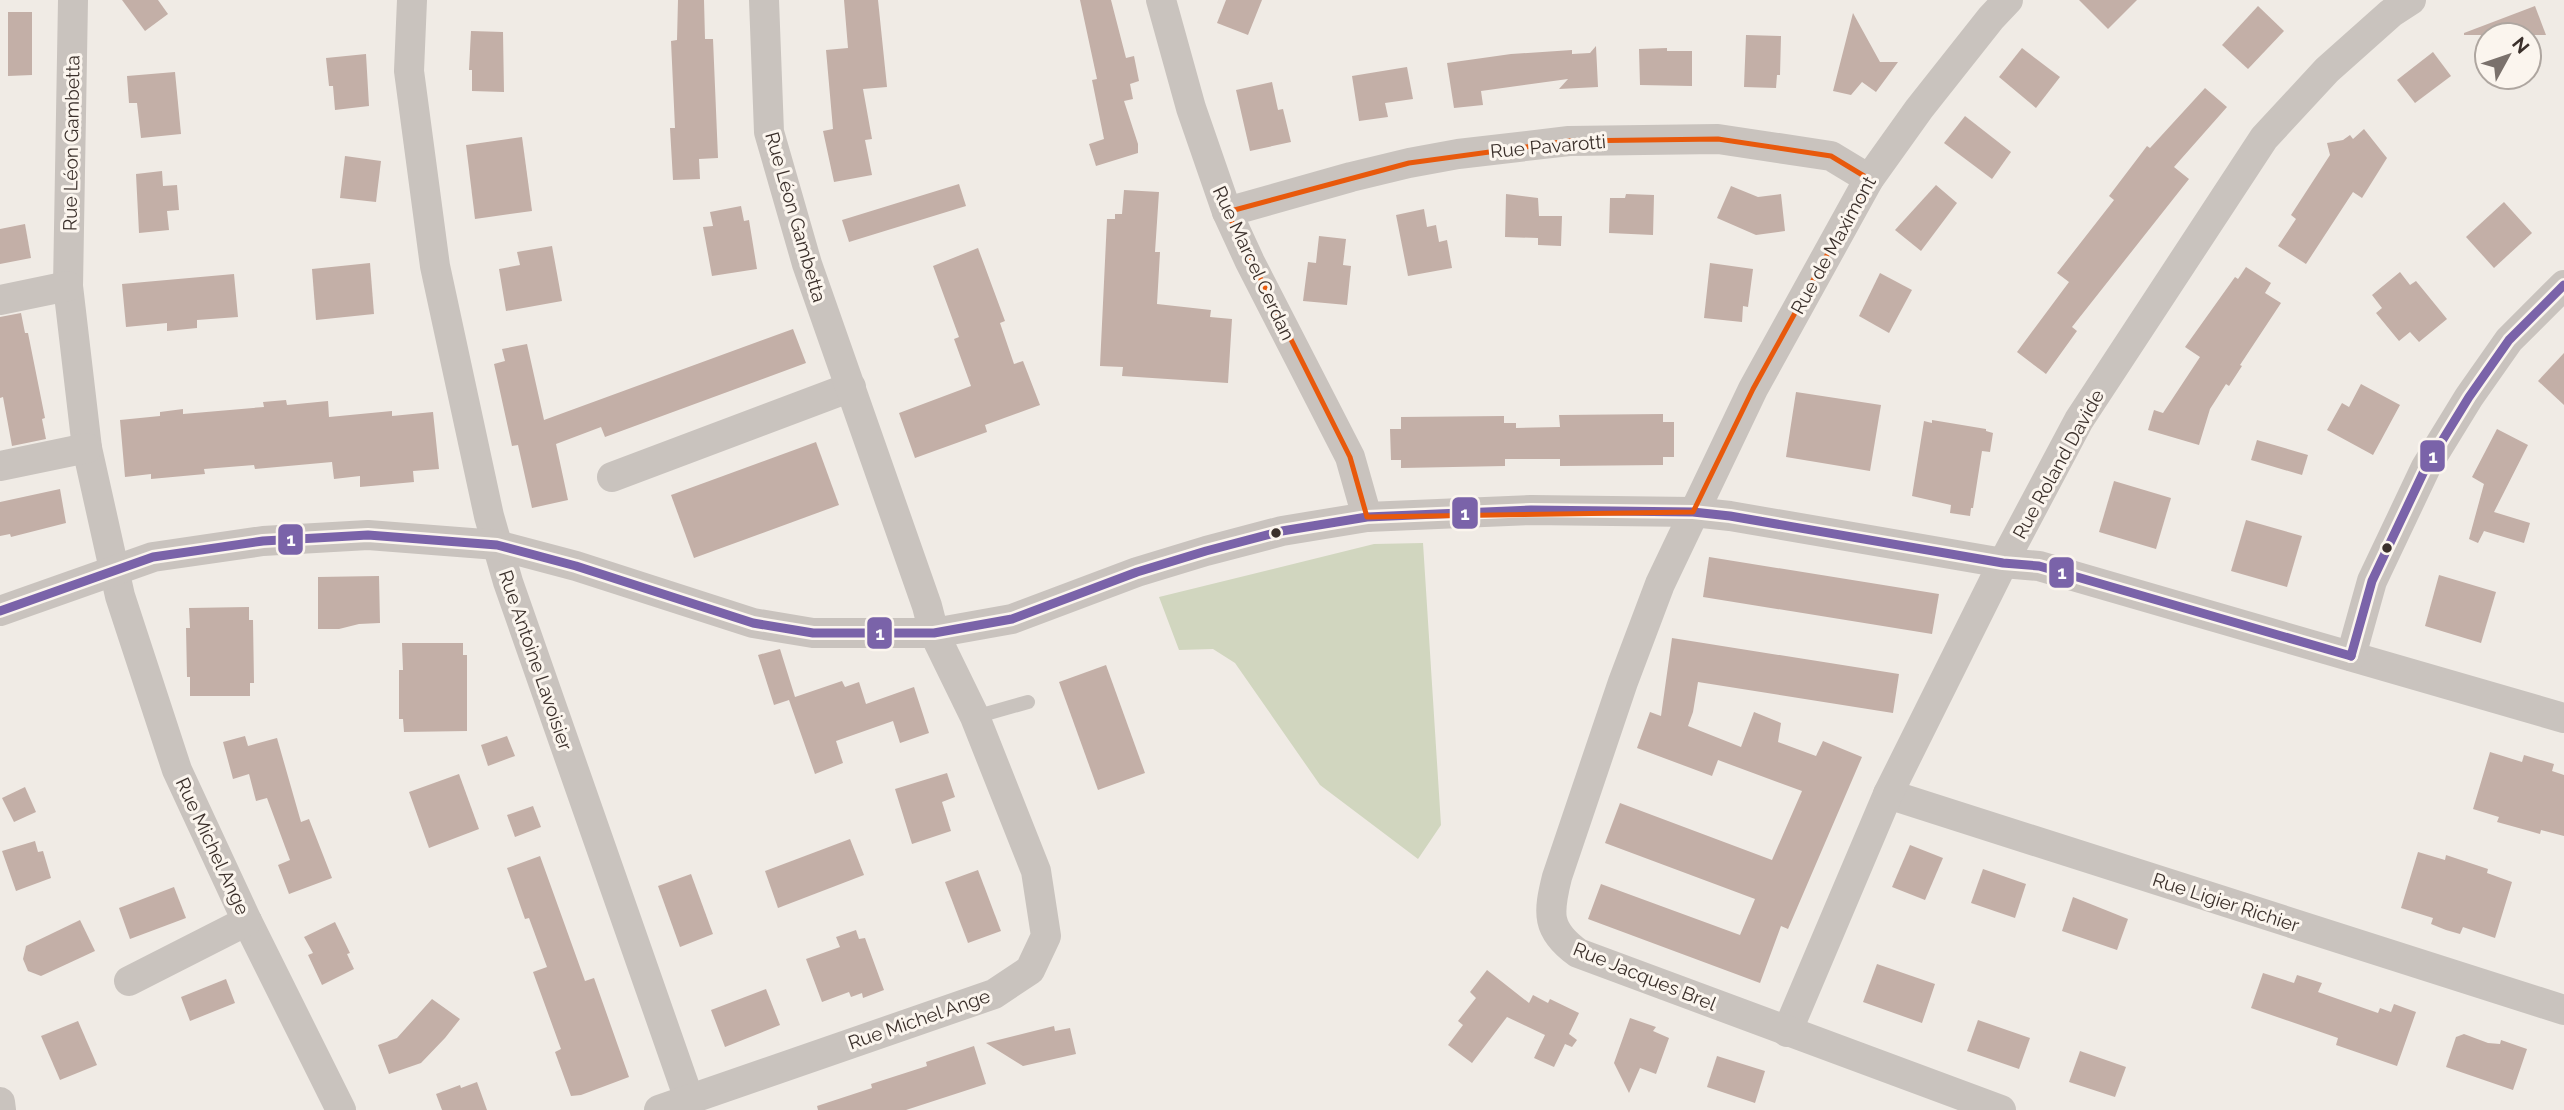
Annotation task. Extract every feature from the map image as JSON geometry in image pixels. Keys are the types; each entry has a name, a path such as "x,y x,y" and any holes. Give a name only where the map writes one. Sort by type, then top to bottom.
{"street":[{"name":"Rue Léon Gambetta","path":"73,0 68,286 87,447 114,571"},
{"name":"Rue Antoine Lavoisier","path":"412,0 409,71 435,266 488,516 512,595 689,1099"},
{"name":"Rue Léon Gambetta","path":"764,0 769,132 807,264 927,606 934,633"},
{"name":"Rue Marcel Cerdan","path":"1161,0 1184,85 1227,212 1350,457 1367,517"},
{"name":"Rue de Maximont","path":"1693,512 1753,389 1869,179 1919,109 2008,0"},
{"name":"Rue Roland Davide","path":"1787,1032 1888,794 2003,563 2079,420 2264,138 2327,70 2391,13 2411,0"},
{"name":"Rue Pavarotti","path":"1227,212 1409,163 1458,154 1569,141 1718,139 1831,156 1869,179"},
{"path":"2351,656 2372,581 2426,467 2469,397 2509,340 2564,285"},
{"path":"0,299 68,286"},
{"path":"612,477 850,387"},
{"path":"0,466 87,447"},
{"path":"0,611 153,557 263,541 368,535 497,545 576,566 753,623 813,633 934,633 1013,619 1137,572 1282,531 1367,517 1531,510 1693,512 1744,518 2003,563 2039,566 2564,718"},
{"name":"Rue Jacques Brel","path":"1693,512 1660,583 1556,877 1550,905 1552,925 1562,942 1578,953 2001,1110"},
{"name":"Rue Michel Ange","path":"114,571 177,770 247,921 341,1110"},
{"name":"Rue Michel Ange","path":"659,1110 994,994 1030,970 1046,936 1036,871 975,717 934,633"},
{"name":"Rue Ligier Richier","path":"1888,794 2564,1010"},
{"path":"129,981 247,921"},
{"path":"0,1102 1,1110"}],"lane":[{"path":"975,717 1028,702"}],"highlighted area":[{"path":"1718,139 1831,156 1869,179 1753,389 1693,512 1367,517 1350,457 1227,212 1409,163 1569,141"}],"green space":[{"path":"1423,543 1441,825 1418,859 1320,785 1235,663 1213,649 1179,650 1159,597 1374,544"}],"building":[{"path":"122,0 158,0 168,14 145,31"},
{"path":"678,0 704,0 705,39 713,39 718,158 699,159 700,179 673,180 670,128 675,128 671,41 677,40"},
{"path":"844,0 878,0 887,87 863,89 872,139 865,140 872,175 834,182 823,131 833,129 826,50 848,48"},
{"path":"1080,0 1111,0 1126,58 1134,56 1139,81 1130,84 1133,99 1124,101 1138,144 1138,153 1096,166 1089,144 1104,139 1092,80 1097,79"},
{"path":"1226,0 1262,0 1248,35 1217,23"},
{"path":"2079,0 2137,0 2108,29"},
{"path":"2258,6 2284,31 2248,69 2222,45"},
{"path":"2535,6 2541,21 2496,21"},
{"path":"8,12 32,12 32,75 8,76"},
{"path":"1853,13 1880,62 1898,62 1876,92 1862,82 1851,95 1833,91"},
{"path":"2473,30 2473,35 2464,33"},
{"path":"471,31 503,32 504,92 472,91 472,70 469,70"},
{"path":"1746,35 1781,36 1780,75 1777,75 1776,88 1744,87"},
{"path":"1596,46 1598,87 1559,89 1568,79 1481,91 1483,105 1454,108 1447,63 1511,54 1572,50 1572,54 1590,53"},
{"path":"1667,48 1667,51 1692,51 1692,86 1640,85 1639,49"},
{"path":"2022,48 2060,77 2036,108 1999,77"},
{"path":"2433,52 2451,76 2415,103 2397,80"},
{"path":"366,54 369,106 335,110 333,86 329,86 326,58"},
{"path":"1407,67 1413,99 1385,103 1388,117 1359,121 1352,76"},
{"path":"175,72 181,134 141,138 137,103 129,103 127,76"},
{"path":"1272,82 1278,110 1283,109 1291,142 1250,151 1236,90"},
{"path":"2205,88 2227,107 2174,167 2189,179 2072,327 2077,331 2046,374 2017,352 2069,282 2057,273 2114,200 2109,196 2147,146 2150,148"},
{"path":"1965,116 2011,152 1992,179 1944,143"},
{"path":"2364,129 2387,158 2362,198 2353,192 2306,264 2278,246 2296,219 2291,215 2330,155 2327,143 2343,140 2350,135 2353,139"},
{"path":"522,137 532,211 475,219 466,145"},
{"path":"345,156 381,161 376,202 340,198"},
{"path":"162,171 163,186 177,185 179,210 167,211 169,230 139,233 136,174"},
{"path":"959,184 966,206 849,242 842,220"},
{"path":"1936,185 1957,203 1921,251 1895,230"},
{"path":"1731,186 1758,197 1781,194 1785,231 1756,235 1717,218"},
{"path":"1124,190 1159,192 1155,252 1160,252 1157,304 1211,310 1210,317 1232,319 1228,383 1122,376 1123,367 1100,366 1107,219 1115,219 1115,214 1122,214"},
{"path":"1506,194 1538,198 1539,216 1562,216 1561,246 1538,245 1538,238 1505,237"},
{"path":"1626,194 1654,195 1653,235 1609,233 1610,198 1625,198"},
{"path":"2504,202 2532,233 2494,268 2466,237"},
{"path":"741,206 744,221 749,220 757,269 712,276 703,227 713,226 710,212"},
{"path":"1424,209 1427,227 1436,225 1439,242 1447,240 1452,268 1408,276 1396,215"},
{"path":"25,224 31,258 0,264 0,229"},
{"path":"1319,236 1346,239 1343,265 1351,266 1347,305 1303,301 1308,262 1316,263"},
{"path":"552,246 562,301 506,311 499,269 520,265 517,252"},
{"path":"978,248 1005,321 1000,323 1014,364 1023,361 1040,405 985,425 987,432 915,458 899,413 971,386 954,339 959,337 933,266"},
{"path":"370,263 374,314 316,320 312,269"},
{"path":"1710,263 1753,269 1748,307 1743,306 1742,322 1704,318"},
{"path":"2246,267 2271,283 2265,293 2281,303 2229,386 2226,384 2210,409 2199,445 2148,430 2154,410 2163,413 2200,357 2185,347 2235,277 2238,279"},
{"path":"2400,272 2410,285 2416,281 2447,319 2419,342 2410,332 2399,341 2376,313 2382,308 2372,295"},
{"path":"1880,273 1912,290 1889,333 1859,316"},
{"path":"234,274 238,317 197,320 197,328 167,331 167,323 126,327 122,284"},
{"path":"21,313 25,333 28,333 45,418 42,419 46,439 12,446 3,397 0,398 0,317"},
{"path":"793,329 806,363 605,437 601,427 556,444 568,500 532,508 518,445 512,446 494,364 505,361 502,349 527,344 544,420"},
{"path":"2564,353 2564,405 2538,381"},
{"path":"2361,384 2400,405 2373,455 2327,430 2342,403 2349,407"},
{"path":"1796,392 1881,405 1870,471 1786,457"},
{"path":"286,400 287,405 328,401 329,417 392,411 392,416 433,412 439,469 413,471 414,482 360,487 360,476 334,479 332,462 255,469 254,465 204,469 205,474 151,479 151,474 125,477 120,420 160,416 160,412 183,409 183,414 264,407 263,402"},
{"path":"1663,414 1663,422 1674,422 1674,457 1663,457 1663,465 1560,466 1560,459 1505,459 1505,466 1401,468 1401,460 1391,460 1390,429 1401,429 1401,417 1504,416 1504,423 1516,423 1516,428 1560,427 1559,415"},
{"path":"1932,420 1986,429 1993,433 1990,452 1982,451 1970,516 1950,513 1951,505 1912,496 1924,421 1932,423"},
{"path":"2497,429 2528,445 2494,512 2530,523 2524,543 2484,531 2478,543 2469,539 2484,484 2472,477"},
{"path":"2257,440 2308,455 2302,475 2251,460"},
{"path":"816,442 839,505 694,558 671,495"},
{"path":"2114,481 2171,498 2156,549 2099,532"},
{"path":"60,489 66,523 11,537 10,534 0,536 0,502"},
{"path":"2246,520 2302,536 2287,587 2231,571"},
{"path":"1709,557 1939,594 1932,634 1703,597"},
{"path":"2439,575 2496,592 2481,643 2425,626"},
{"path":"379,576 380,623 318,629 318,577"},
{"path":"249,607 249,620 253,620 254,683 250,683 250,696 190,696 186,628 190,628 189,608"},
{"path":"1672,638 1899,674 1893,713 1698,682 1688,726 1741,747 1754,712 1781,723 1778,742 1816,756 1823,741 1862,757 1788,929 1781,926 1760,983 1588,919 1601,884 1740,935 1755,899 1605,843 1620,803 1772,860 1802,791 1718,760 1712,776 1637,748 1650,712 1661,716"},
{"path":"402,643 463,643 463,655 467,655 467,731 404,732 403,719 399,719"},
{"path":"780,649 795,697 842,681 845,687 859,682 866,704 914,687 929,733 900,743 893,721 836,741 843,763 815,774 789,700 774,705 758,655"},
{"path":"1106,665 1145,773 1098,790 1059,682"},
{"path":"245,736 248,746 277,738 301,822 309,819 332,878 289,894 278,865 290,860 267,798 256,801 249,774 233,779 223,742"},
{"path":"507,736 515,756 488,766 481,745"},
{"path":"2490,752 2522,762 2524,755 2554,764 2552,771 2564,775 2564,836 2541,830 2540,834 2497,822 2499,817 2473,809"},
{"path":"947,773 955,797 942,802 951,831 912,844 895,789"},
{"path":"459,774 479,829 429,848 409,792"},
{"path":"25,787 36,812 14,822 2,798"},
{"path":"533,806 541,827 515,837 507,815"},
{"path":"850,839 864,875 778,908 765,871"},
{"path":"35,841 38,852 43,851 51,878 16,891 2,851"},
{"path":"1910,845 1943,858 1925,900 1892,887"},
{"path":"2418,852 2445,860 2446,855 2488,869 2487,873 2512,882 2495,938 2463,927 2460,934 2446,930 2431,924 2433,918 2401,908"},
{"path":"540,856 585,981 594,978 629,1077 581,1095 571,1096 555,1052 561,1049 533,972 547,967 529,918 525,919 507,868"},
{"path":"1983,869 2026,884 2015,918 1971,903"},
{"path":"978,870 1001,931 968,943 945,882"},
{"path":"691,874 713,934 680,947 658,886"},
{"path":"174,887 186,918 130,939 119,908"},
{"path":"2073,897 2128,919 2117,950 2062,931"},
{"path":"80,920 95,951 41,976 28,971 23,959 26,946"},
{"path":"335,922 350,953 347,954 354,969 322,985 308,955 313,953 304,937"},
{"path":"856,930 859,939 865,938 884,990 863,998 862,993 851,997 849,992 822,1002 806,959 840,947 836,937"},
{"path":"1877,964 1935,984 1922,1023 1863,1002"},
{"path":"1487,970 1529,1003 1533,995 1548,1003 1550,999 1579,1013 1569,1034 1577,1040 1572,1047 1565,1044 1554,1067 1534,1058 1545,1035 1507,1017 1472,1063 1448,1045 1463,1025 1458,1021 1476,998 1470,992"},
{"path":"2263,973 2294,983 2297,975 2322,983 2318,992 2378,1013 2380,1008 2391,1012 2394,1004 2416,1012 2397,1066 2336,1045 2338,1038 2251,1008"},
{"path":"226,979 235,1003 190,1021 181,997"},
{"path":"766,989 780,1025 725,1047 711,1010"},
{"path":"432,999 460,1019 421,1063 389,1074 378,1045 397,1038"},
{"path":"1630,1018 1656,1027 1653,1031 1669,1038 1656,1074 1640,1068 1629,1093 1614,1063"},
{"path":"1978,1020 2030,1038 2019,1069 1967,1051"},
{"path":"78,1021 97,1065 60,1080 41,1036"},
{"path":"1054,1026 1055,1031 1070,1028 1076,1054 1023,1066 986,1043"},
{"path":"2464,1034 2488,1043 2500,1044 2501,1040 2527,1049 2513,1090 2446,1067 2456,1037"},
{"path":"974,1046 986,1084 906,1110 818,1110 817,1106 872,1088 871,1084 927,1066 926,1062"},
{"path":"2080,1051 2126,1067 2115,1097 2069,1082"},
{"path":"1717,1056 1765,1071 1755,1103 1707,1087"},
{"path":"477,1082 487,1110 442,1110 436,1094"}],"transit line":[{"name":"1","path":"2351,656 2372,581 2426,467 2469,397 2509,340 2564,285"},
{"name":"1","path":"0,611 153,557 263,541 368,535 497,545 576,566 753,623 813,633 934,633 1012,619 1137,572 1206,551 1282,531 1367,517 1531,510 1693,512 2003,563 2039,566 2351,656"}]}
